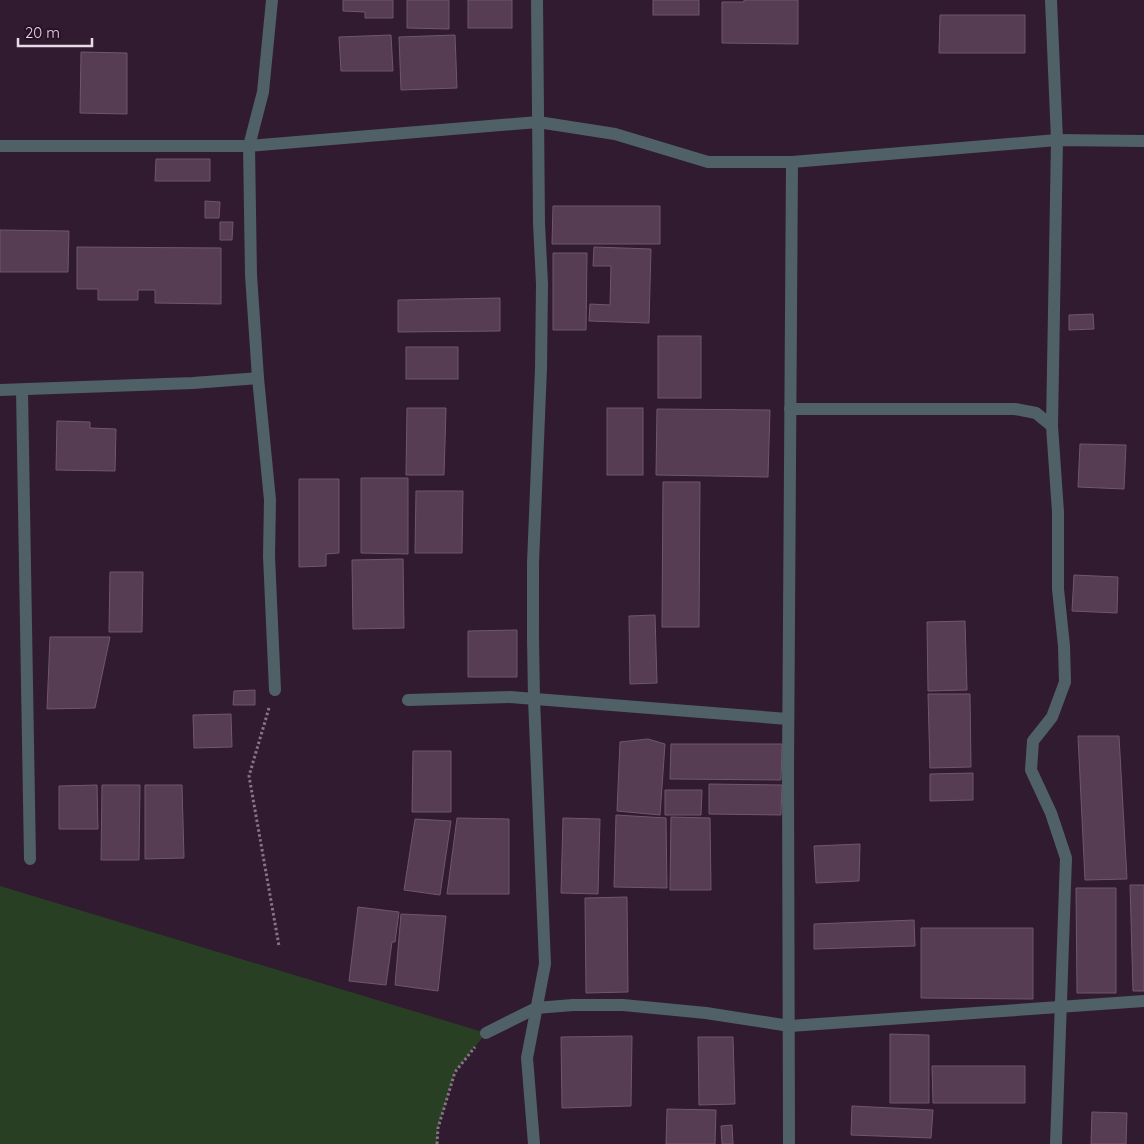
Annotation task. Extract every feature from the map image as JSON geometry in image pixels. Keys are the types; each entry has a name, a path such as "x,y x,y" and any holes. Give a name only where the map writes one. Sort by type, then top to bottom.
{"street":[{"path":"272,0 263,92 249,146 251,275 258,378 270,500 269,556 275,690"},
{"path":"534,1144 527,1058 545,964 534,699 533,563 541,368 542,284 539,223 536,0"},
{"path":"1051,0 1057,140 1052,426 1058,512 1058,589 1064,646 1065,682 1052,717 1033,741 1031,770 1051,813 1066,858 1056,1144"},
{"path":"0,146 249,146 538,122 615,134 708,162 792,162 1057,140 1144,141"},
{"path":"790,1144 788,719 792,162"},
{"path":"0,390 193,383 258,378"},
{"path":"22,390 30,859"},
{"path":"790,409 1015,409 1036,413 1052,426"},
{"path":"408,700 510,697 788,719"},
{"path":"486,1033 536,1008 623,1006 706,1013 790,1026 1144,1002"}],"path":[{"path":"275,690 248,776 279,946"},
{"path":"437,1144 438,1128 455,1072 486,1033"}],"green space":[{"path":"0,886 486,1033 455,1072 438,1128 437,1144 0,1144"}],"building":[{"path":"343,0 393,0 393,18 365,18 365,12 343,11"},
{"path":"407,0 449,0 449,29 407,28"},
{"path":"468,0 512,0 512,28 468,28"},
{"path":"653,0 699,0 699,15 653,15"},
{"path":"744,0 798,0 798,44 722,43 722,2 744,2"},
{"path":"940,15 1025,15 1025,53 939,53"},
{"path":"391,35 393,71 341,71 339,37"},
{"path":"455,35 457,88 401,90 399,37"},
{"path":"81,52 127,53 127,114 80,113"},
{"path":"156,159 210,159 210,181 155,181"},
{"path":"205,201 220,202 219,218 205,218"},
{"path":"553,206 660,206 660,244 552,244"},
{"path":"220,222 233,222 232,240 220,240"},
{"path":"0,230 69,231 68,272 0,272"},
{"path":"77,247 221,248 221,304 155,303 155,290 138,290 138,300 98,300 98,289 77,289"},
{"path":"594,247 651,249 649,323 589,321 590,304 610,305 611,266 593,266"},
{"path":"553,253 587,253 586,330 553,330"},
{"path":"500,298 500,331 398,332 398,300"},
{"path":"1093,314 1094,329 1069,330 1069,315"},
{"path":"658,336 701,336 701,398 658,398"},
{"path":"406,347 458,347 458,379 406,379"},
{"path":"407,408 446,408 444,475 406,475"},
{"path":"607,408 643,408 643,475 607,475"},
{"path":"657,409 770,410 768,477 656,475"},
{"path":"57,421 90,422 90,428 116,429 115,471 56,470"},
{"path":"1080,444 1126,445 1124,489 1078,487"},
{"path":"361,478 408,478 408,554 361,553"},
{"path":"299,479 339,479 339,553 326,554 326,566 299,567"},
{"path":"663,482 700,482 699,627 662,627"},
{"path":"416,491 463,491 462,553 415,553"},
{"path":"403,559 404,628 353,629 352,560"},
{"path":"110,572 143,572 142,632 109,632"},
{"path":"1074,575 1118,577 1117,613 1072,611"},
{"path":"655,615 657,683 630,684 629,616"},
{"path":"965,621 967,690 928,691 927,622"},
{"path":"517,630 517,677 468,677 468,631"},
{"path":"50,637 110,637 95,708 47,709"},
{"path":"255,690 255,705 233,705 234,691"},
{"path":"928,694 970,694 971,767 930,768"},
{"path":"231,714 232,747 194,748 193,715"},
{"path":"1078,736 1119,736 1127,879 1085,880"},
{"path":"648,739 665,744 660,815 617,811 620,742"},
{"path":"671,744 782,744 781,780 670,779"},
{"path":"413,751 451,751 451,812 412,812"},
{"path":"973,773 973,800 930,801 930,774"},
{"path":"709,784 782,785 781,815 709,814"},
{"path":"97,785 98,829 59,829 59,786"},
{"path":"102,785 140,785 139,860 101,860"},
{"path":"145,785 182,785 184,858 145,859"},
{"path":"665,790 702,790 701,815 665,815"},
{"path":"616,815 666,818 667,888 614,887"},
{"path":"671,817 710,818 711,890 670,890"},
{"path":"457,818 509,819 509,894 447,894"},
{"path":"563,818 600,819 598,894 561,893"},
{"path":"415,819 451,821 440,895 404,890"},
{"path":"860,844 859,881 816,883 814,846"},
{"path":"1130,885 1144,885 1144,991 1133,991"},
{"path":"1076,888 1116,888 1116,993 1077,993"},
{"path":"627,897 628,992 586,993 585,898"},
{"path":"358,907 399,912 395,942 392,942 386,985 349,981"},
{"path":"401,914 446,916 438,991 395,985"},
{"path":"914,920 915,946 814,949 814,924"},
{"path":"921,928 1033,928 1033,999 921,998"},
{"path":"890,1034 929,1035 929,1103 890,1103"},
{"path":"632,1036 631,1106 562,1108 561,1037"},
{"path":"698,1037 733,1037 735,1104 699,1105"},
{"path":"932,1066 1025,1066 1025,1103 933,1103"},
{"path":"852,1106 933,1110 931,1138 851,1135"},
{"path":"667,1109 716,1110 715,1144 666,1144"},
{"path":"1092,1112 1127,1113 1126,1144 1091,1144"},
{"path":"732,1125 733,1144 722,1144 721,1126"}]}
